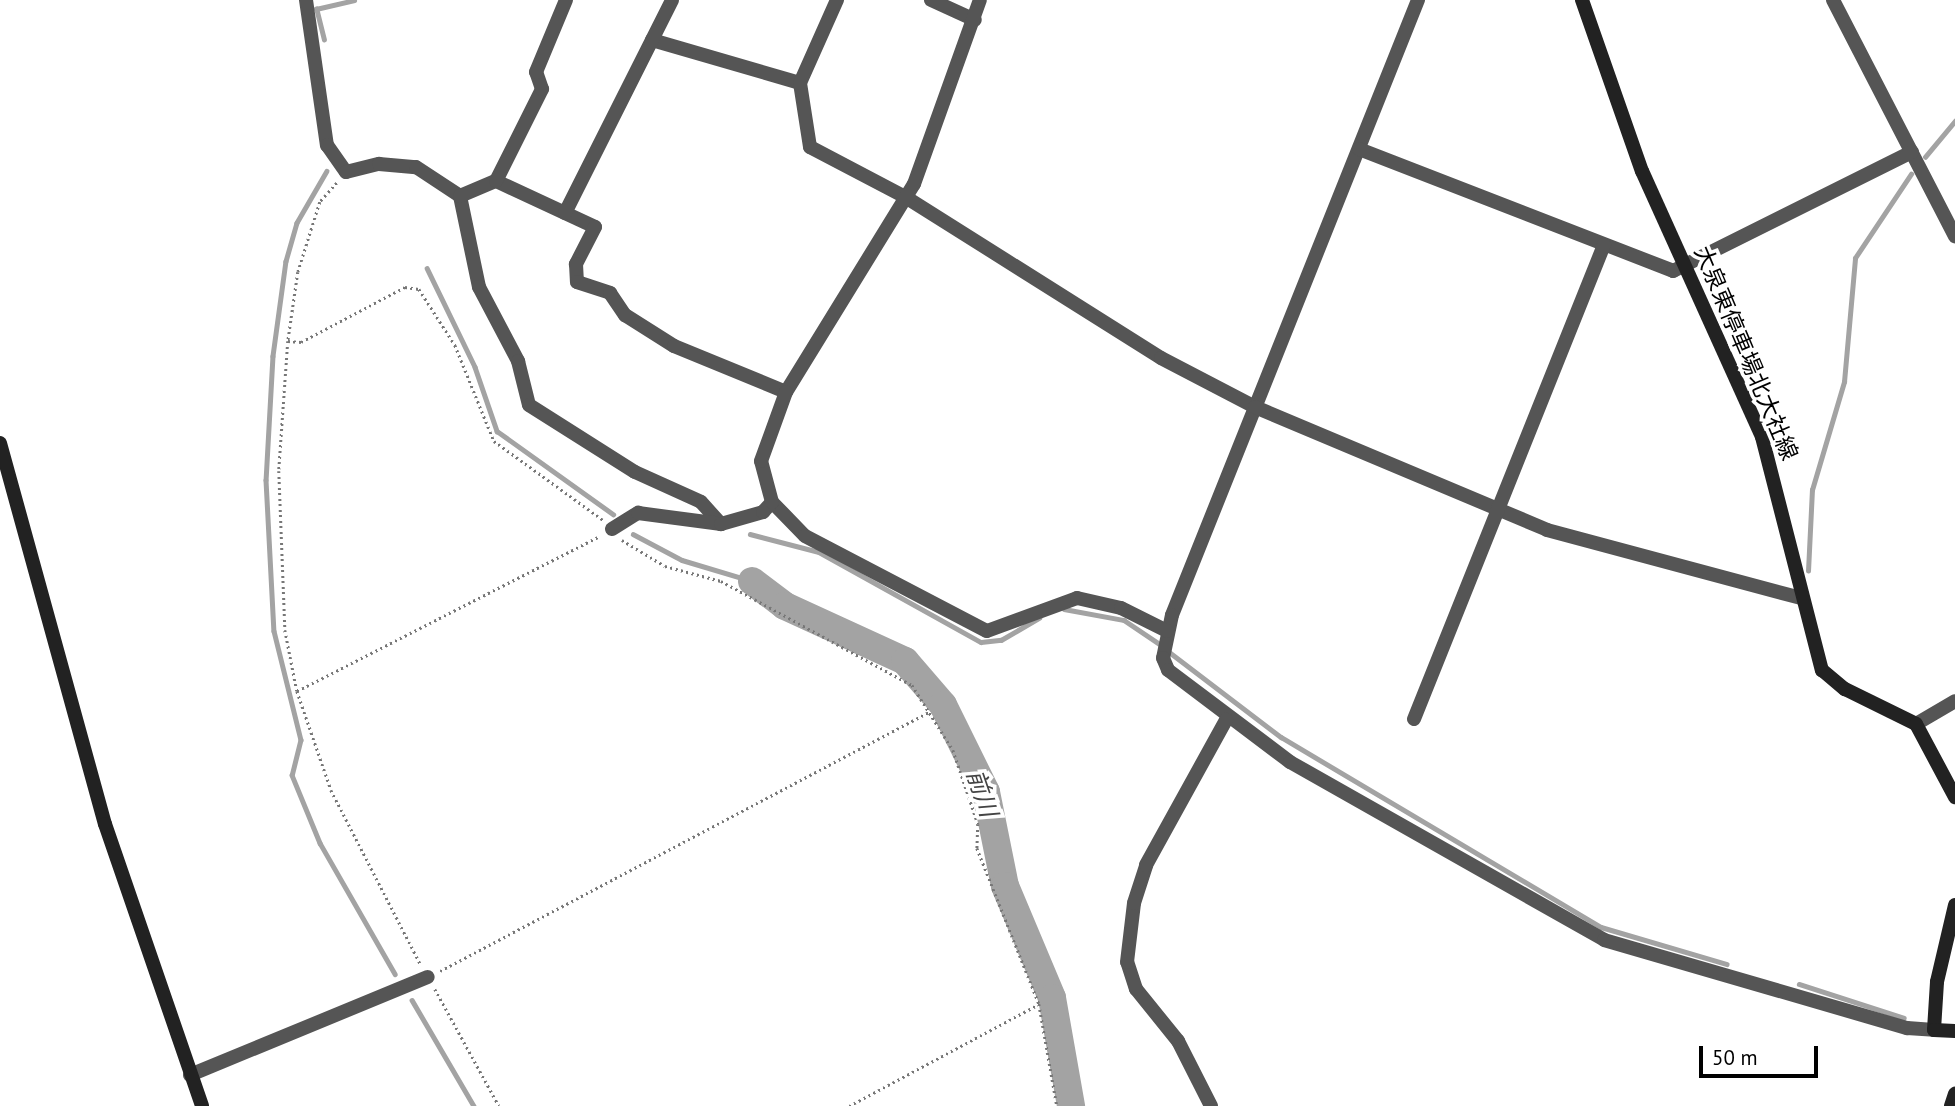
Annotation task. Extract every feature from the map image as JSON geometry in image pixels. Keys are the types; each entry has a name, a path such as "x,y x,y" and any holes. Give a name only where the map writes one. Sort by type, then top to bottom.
{"main road":[{"name":"大泉東停車場北大社線","path":"1582,0 1642,171 1762,437 1801,598 1822,670 1845,689 1916,724"},
{"path":"0,443 105,824 202,1106"},
{"path":"1916,724 1955,797"},
{"path":"1955,905 1937,982 1934,1030 1955,1031"},
{"path":"1951,1106 1955,1094"}],"street":[{"path":"460,196 496,181 542,89 536,72 566,0"},
{"path":"565,213 672,0"},
{"path":"837,0 800,83 810,147 907,198 1161,358 1255,407 1497,512 1665,565 1801,598"},
{"path":"931,0 975,20"},
{"path":"980,0 975,20 907,198 786,392 761,461 772,502 805,536 987,631 1077,598 1121,608 1166,637"},
{"path":"1418,0 1166,637 1163,659 1226,720 1604,940 1907,1028 1934,1030"},
{"path":"1833,0 1955,236"},
{"path":"310,1 327,145 346,172 379,164 416,167 460,196 479,287 518,361 529,405 635,472 701,502 721,524"},
{"path":"652,40 800,83"},
{"path":"1359,149 1674,271 1912,152"},
{"path":"496,181 595,227 576,264 577,282 610,293 625,315 674,346 786,392"},
{"path":"1414,719 1604,245"},
{"path":"612,529 638,513 721,524 754,517 772,502"},
{"path":"1916,724 1955,701"},
{"path":"1211,1106 1178,1041 1136,989 1127,962 1133,903 1146,865 1226,720"},
{"path":"190,1075 428,977"}],"path":[{"path":"346,172 320,202 298,272 288,341 279,471 281,569 297,691 342,814 499,1106"},
{"path":"288,341 301,342 405,287 419,289 455,345 495,441 612,529 626,545 665,566 721,581 877,661 912,685 953,750 978,824 977,848 1039,1004 1057,1106"},
{"path":"297,691 612,529"},
{"path":"428,977 930,711"},
{"path":"849,1106 1039,1004"}],"waterway":[{"path":"324,40 316,9 354,0"},
{"path":"1925,157 1955,121"},
{"path":"327,171 297,223 286,261 273,356 266,480 274,631 301,740 292,775 320,843 395,974"},
{"path":"1808,571 1812,490 1844,382 1855,258 1911,174"},
{"path":"427,268 475,367 497,431 613,514"},
{"path":"633,534 682,560 752,581"},
{"path":"750,534 819,552 981,642 1001,640 1039,618"},
{"name":"前川","path":"752,581 785,606 905,661 943,705 986,792 1005,886 1052,998 1071,1106"},
{"path":"1064,609 1124,620 1161,645"},
{"path":"1168,651 1281,737 1601,927 1727,964"},
{"path":"1799,984 1904,1018"},
{"path":"412,1000 474,1106"}]}
